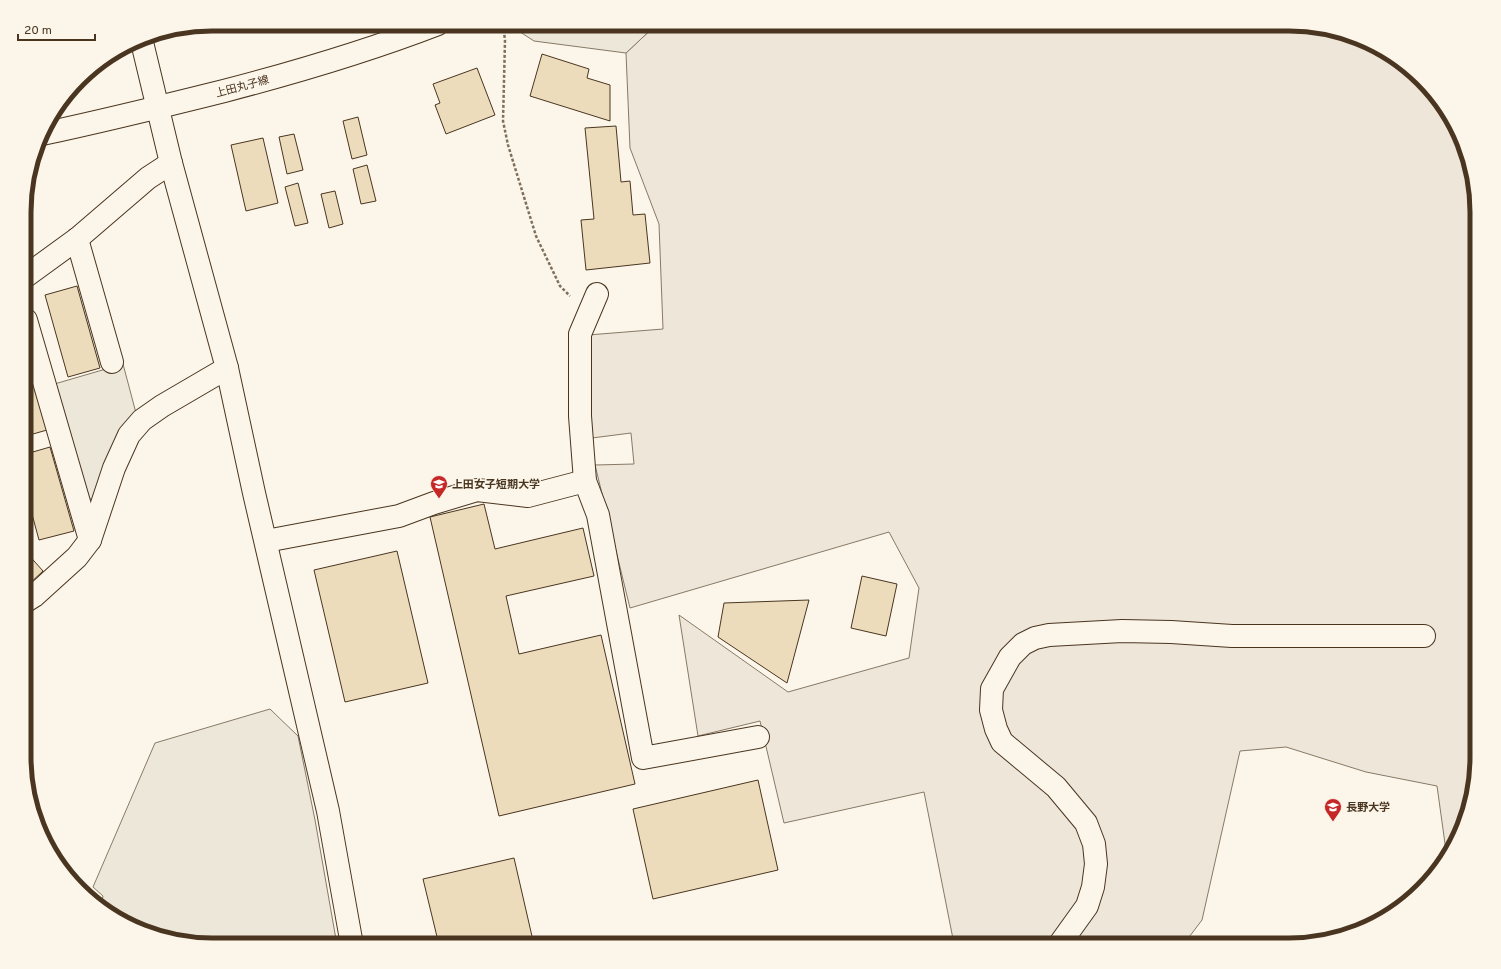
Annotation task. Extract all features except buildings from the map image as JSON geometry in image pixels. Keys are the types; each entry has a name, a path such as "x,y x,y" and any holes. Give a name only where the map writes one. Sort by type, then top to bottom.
{"street":[{"name":"上田丸子線","path":"50,132 158,108 331,61 418,31"},
{"path":"143,45 171,163 227,368 328,810 351,938"},
{"path":"31,272 77,238 148,178 171,163"},
{"path":"77,238 112,362"},
{"path":"593,304 580,334 580,416 585,481 598,515 643,758 758,737"},
{"path":"31,337 90,540"},
{"path":"31,598 77,557 90,540 114,468 129,435 142,420 155,411 227,368"},
{"path":"266,541 399,516 434,503 477,490 528,496 585,481"},
{"path":"1065,938 1087,906 1093,887 1096,864 1094,844 1086,823 1056,787 1002,742 996,729 991,710 992,689 1010,657 1023,644 1035,638 1049,635 1122,631 1171,632 1232,636 1424,636"}],"path":[{"path":"504,31 506,40 504,121 508,145 536,236 560,286 574,301 593,304"}],"shaded area":[{"path":"519,31 650,31 626,53 534,41"},
{"path":"650,31 1300,31 1324,34 1358,45 1379,55 1399,68 1417,84 1433,102 1446,122 1456,143 1467,177 1470,201 1470,768 1464,804 1446,848 1437,786 1366,772 1286,747 1240,751 1202,920 1188,938 953,938 924,792 784,823 760,721 698,736 679,615 788,692 909,658 919,588 889,532 630,608 595,465 634,464 631,433 592,438 588,335 663,329 659,224 630,148 626,53"},
{"path":"123,364 136,413 97,503 83,494 51,385"},
{"path":"270,709 298,736 315,820 336,938 201,938 177,935 143,924 122,914 102,901 103,896 93,887 155,743"}],"place":[{"name":"上田女子短期大学","path":"439,499"},
{"name":"長野大学","path":"1333,822"}]}
